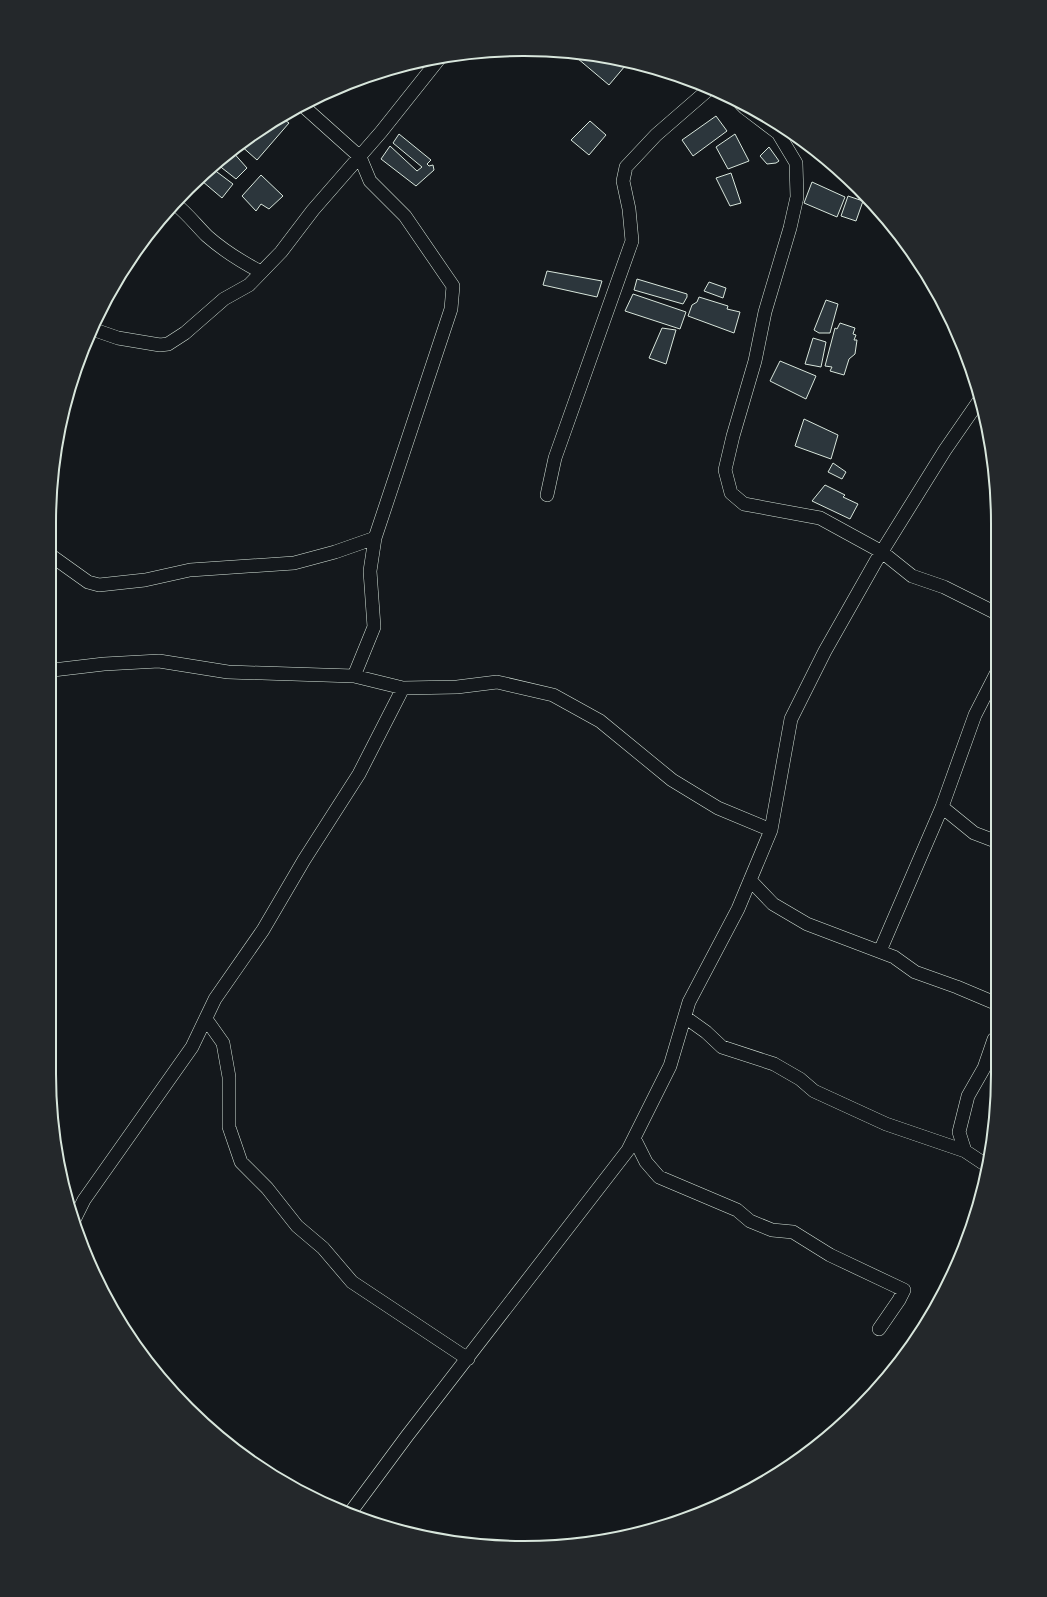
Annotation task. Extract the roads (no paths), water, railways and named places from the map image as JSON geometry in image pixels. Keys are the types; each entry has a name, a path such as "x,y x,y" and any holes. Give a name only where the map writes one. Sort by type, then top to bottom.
{"street":[{"path":"98,331 118,338 160,345 168,344 185,333 216,306 244,288 277,258 313,210 360,157 434,65"},
{"path":"548,495 555,458 632,241 629,210 623,181 626,168 656,135 704,93"},
{"path":"307,110 360,157 370,181 405,216 453,286 451,309 375,538 370,571 374,627 354,676"},
{"path":"770,127 778,133 796,163 796,196 790,228 765,312 755,361 733,436 725,470 731,493 744,504 820,518 882,552 912,576 944,587 991,610"},
{"path":"179,208 189,216 207,236 226,251 243,263 261,272"},
{"path":"353,1508 407,1436 628,1150 670,1066 689,1002 738,910 771,830 791,719 825,651 882,552 945,450 976,406"},
{"path":"56,559 88,582 99,585 145,580 190,570 294,564 375,538"},
{"path":"56,670 104,664 159,661 228,672 354,676 403,688 457,687 497,682 553,695 600,722 672,780 718,808 771,830"},
{"path":"880,951 919,857 942,807 975,715 991,685"},
{"path":"78,1213 84,1200 192,1047 215,999 263,930 304,860 358,774 403,688"},
{"path":"942,807 974,833 991,839"},
{"path":"750,880 773,904 807,924 880,951 894,957 915,972 991,1001"},
{"path":"685,1018 706,1032 722,1047 774,1064 800,1079 814,1091 886,1124 965,1151 982,1163"},
{"path":"206,1019 223,1043 229,1077 229,1127 241,1162 267,1188 297,1226 323,1248 352,1282 468,1359"},
{"path":"965,1151 959,1132 968,1096 984,1068 991,1048"},
{"path":"634,1138 646,1162 659,1177 737,1210 750,1221 772,1230 793,1232 830,1255 904,1290 879,1329"}]}
